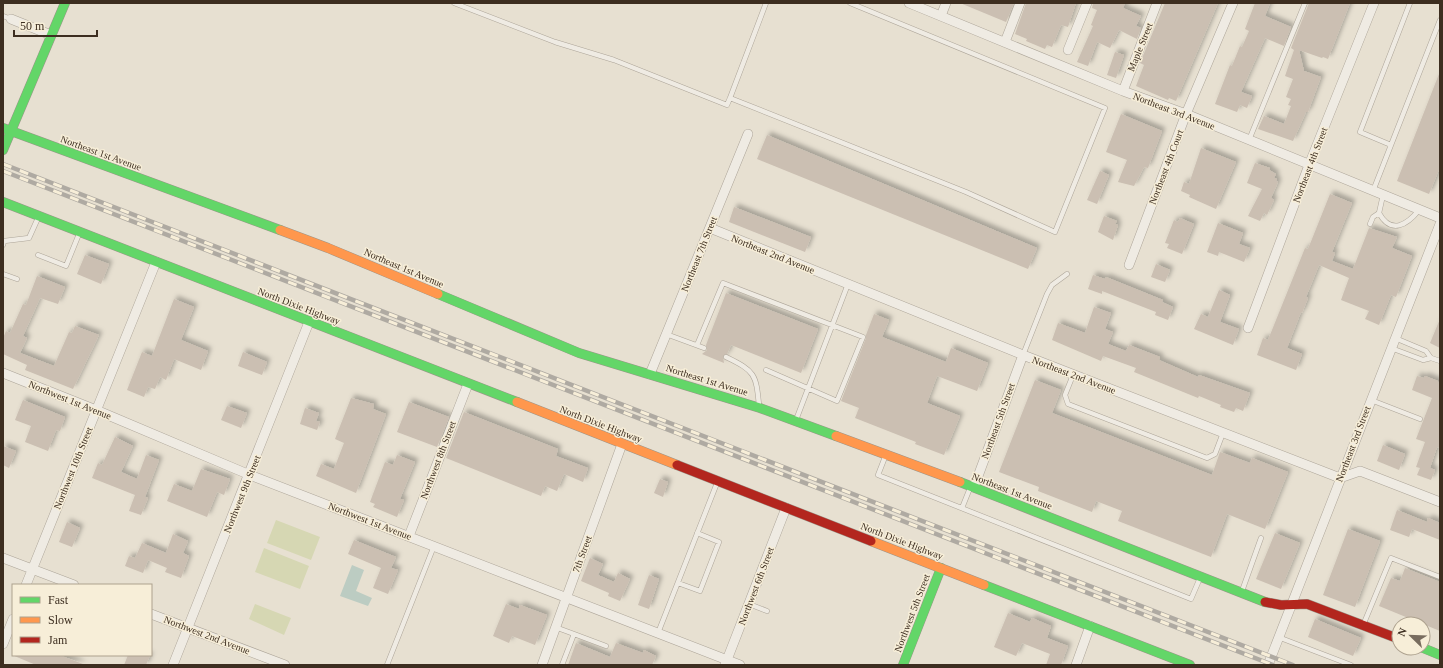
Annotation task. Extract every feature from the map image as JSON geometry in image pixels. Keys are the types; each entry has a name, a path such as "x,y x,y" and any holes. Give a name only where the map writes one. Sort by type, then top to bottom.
{"main road":[{"path":"3,150 7,129 65,3"},
{"name":"Northeast 1st Avenue","path":"7,129 328,248 579,353 760,408 972,487 1263,602 1281,605 1307,604 1391,635"},
{"name":"North Dixie Highway","path":"3,202 1190,665"},
{"name":"Northwest 5th Street","path":"903,665 940,568"}],"street":[{"name":"Northeast 3rd Avenue","path":"909,3 1123,91 1186,114 1440,218"},
{"path":"941,16 946,3"},
{"path":"1005,42 1020,3"},
{"path":"1068,50 1087,3"},
{"name":"Maple Street","path":"1123,91 1157,3"},
{"name":"Northeast 4th Court","path":"1128,264 1186,114 1233,3"},
{"name":"Northeast 4th Street","path":"1248,328 1309,165 1374,3"},
{"path":"7,18 51,35"},
{"name":"Northeast 7th Street","path":"650,374 748,134"},
{"name":"Northeast 3rd Street","path":"1268,665 1440,224"},
{"name":"Northeast 2nd Avenue","path":"710,228 1073,375 1340,478"},
{"name":"Northwest 10th Street","path":"26,584 156,262"},
{"name":"Northwest 9th Street","path":"173,665 250,475 309,322"},
{"name":"Northeast 5th Street","path":"972,487 1023,355"},
{"name":"Northwest 1st Avenue","path":"3,373 96,410 250,475 658,634 726,663 740,665"},
{"name":"Northwest 8th Street","path":"409,536 468,384"},
{"name":"7th Street","path":"542,665 622,444"},
{"path":"1340,478 1360,471 1440,502"},
{"name":"Northwest 6th Street","path":"726,663 786,508"},
{"path":"3,558 71,584"},
{"name":"Northwest 2nd Avenue","path":"152,614 284,665"},
{"path":"3,644 12,622"},
{"path":"1076,665 1090,626"}],"lane":[{"path":"454,3 555,42 614,60 727,105 766,3"},
{"path":"730,98 966,192 1055,232 1105,108 850,3"},
{"path":"1249,140 1305,3"},
{"path":"1391,145 1360,132 1410,3"},
{"path":"1373,191 1440,20"},
{"path":"1383,195 1379,213 1382,219 1395,226 1403,225 1411,221 1419,210"},
{"path":"1370,224 1373,217 1379,213"},
{"path":"3,245 4,241 29,238 39,216"},
{"path":"38,255 66,266 79,232"},
{"path":"3,274 17,279"},
{"path":"1023,355 1047,294 1052,285 1066,274"},
{"path":"697,345 723,283 863,337 837,401 808,390 766,370"},
{"path":"795,421 848,284"},
{"path":"666,334 704,348"},
{"path":"1395,338 1426,350 1432,358 1440,361"},
{"path":"1391,348 1423,360 1432,358"},
{"path":"726,357 747,367 756,382 760,408"},
{"path":"1073,375 1066,395 1068,404 1207,458 1215,454 1223,433"},
{"path":"1371,400 1420,419"},
{"path":"886,455 878,475 1191,599 1200,577"},
{"path":"658,634 718,482"},
{"path":"962,508 972,487"},
{"path":"678,583 700,591 719,542 698,533"},
{"path":"1241,593 1261,538"},
{"path":"387,665 434,546"},
{"path":"1364,625 1391,558 1440,577"},
{"path":"749,604 766,611"},
{"path":"555,627 606,646"},
{"path":"562,665 574,634"},
{"path":"1278,637 1351,665"}],"green space":[{"path":"276,520 320,537 311,560 267,543"},
{"path":"264,548 309,566 300,589 255,572"},
{"path":"255,604 291,618 284,635 249,619"}],"shaded area":[{"path":"352,565 364,570 356,591 372,598 368,606 340,596"}],"building":[{"path":"960,3 1014,3 1006,22"},
{"path":"1026,3 1076,3 1068,27 1061,25 1052,47 1047,45 1045,49 1026,41 1027,39 1015,34"},
{"path":"1093,3 1125,3 1123,8 1141,16 1136,26 1141,28 1137,39 1119,30 1110,48 1097,42 1088,66 1077,62 1093,26 1091,25 1097,10 1092,8"},
{"path":"1165,3 1218,3 1176,101 1169,98 1168,100 1136,86 1144,65 1140,63"},
{"path":"1255,3 1270,3 1265,16 1291,27 1284,46 1265,38 1241,92 1252,96 1247,108 1240,105 1237,112 1215,104 1230,65 1232,66 1240,46 1242,47 1249,31 1245,29"},
{"path":"1309,3 1350,3 1328,59 1299,50 1304,71 1321,77 1308,112 1306,112 1293,141 1258,129 1264,116 1284,124 1291,106 1288,105 1291,99 1286,97 1293,79 1285,76 1294,50 1291,48"},
{"path":"1115,52 1124,55 1116,78 1107,75"},
{"path":"1439,74 1440,167 1429,194 1397,181"},
{"path":"1121,114 1162,131 1148,168 1144,167 1134,186 1118,182 1127,160 1106,152"},
{"path":"767,135 1037,248 1028,269 757,159"},
{"path":"1201,148 1236,162 1216,209 1189,197 1190,195 1181,191 1184,182 1189,184"},
{"path":"1255,163 1270,168 1269,170 1276,174 1274,178 1277,179 1276,181 1278,182 1271,198 1274,200 1267,215 1264,213 1260,221 1248,216 1262,189 1247,183"},
{"path":"1100,171 1109,175 1097,204 1087,200"},
{"path":"1330,194 1352,203 1332,252 1335,253 1332,261 1353,269 1369,228 1397,237 1392,248 1412,256 1396,297 1391,295 1379,325 1365,319 1369,311 1341,300 1349,278 1319,265 1306,297 1308,298 1287,348 1302,354 1296,370 1257,355 1263,338 1268,340 1305,248 1308,249"},
{"path":"734,207 811,237 805,252 729,222"},
{"path":"1104,216 1117,221 1115,224 1118,225 1113,240 1098,232"},
{"path":"1180,218 1194,224 1182,254 1167,248 1169,244 1165,243 1174,220 1178,222"},
{"path":"1218,223 1243,233 1239,244 1250,248 1244,262 1219,252 1218,256 1207,252"},
{"path":"85,255 109,264 101,284 77,274"},
{"path":"1156,264 1170,270 1165,282 1151,277"},
{"path":"1093,275 1105,279 1106,277 1163,300 1162,302 1173,307 1168,320 1155,315 1156,312 1102,291 1102,294 1088,289"},
{"path":"37,276 65,287 58,304 40,298 23,336 27,338 20,353 54,366 69,332 72,333 75,326 99,335 73,389 25,370 27,365 3,354 3,338 6,331 10,333 23,304 26,305"},
{"path":"1219,290 1230,295 1220,322 1239,329 1233,345 1194,329 1201,314 1208,317"},
{"path":"726,293 818,329 801,373 731,345 727,354 723,356 724,363 702,354 707,350 706,345"},
{"path":"174,299 194,307 181,340 208,351 201,370 174,359 166,380 160,377 155,389 148,387 144,397 127,390 142,352 152,356"},
{"path":"1094,307 1111,313 1105,329 1113,332 1108,344 1126,351 1129,345 1160,357 1159,360 1198,377 1199,375 1250,393 1243,411 1236,408 1234,412 1220,407 1221,405 1199,396 1198,398 1134,372 1136,368 1103,356 1101,361 1052,340 1058,323 1085,333"},
{"path":"874,314 889,320 882,337 946,362 951,348 988,363 977,391 937,376 927,403 960,416 944,455 915,444 916,442 855,418 859,408 841,401"},
{"path":"1440,319 1440,348 1430,343"},
{"path":"243,352 267,362 262,375 238,366"},
{"path":"1417,376 1424,378 1425,376 1438,381 1438,384 1440,379 1440,448 1437,447 1430,468 1435,470 1431,480 1417,475 1420,468 1416,467 1425,442 1416,439 1432,398 1412,390"},
{"path":"1035,380 1061,390 1052,413 1212,475 1220,452 1250,463 1252,458 1288,472 1265,529 1227,514 1211,557 1118,521 1122,511 1096,501 1092,512 1038,491 1039,487 999,472"},
{"path":"351,398 374,404 373,409 386,414 356,493 316,476 321,464 334,469 344,443 335,439"},
{"path":"23,400 65,417 60,431 56,430 48,451 25,442 31,426 15,420"},
{"path":"409,402 449,417 437,447 397,432"},
{"path":"227,406 247,413 241,428 221,420"},
{"path":"305,408 319,413 316,421 320,422 317,430 300,424"},
{"path":"464,412 558,449 556,456 588,468 583,482 564,474 557,491 545,486 541,496 446,458"},
{"path":"115,437 133,446 121,472 137,479 146,455 159,460 145,497 148,498 141,515 129,511 135,495 92,478 98,463 102,465"},
{"path":"1383,445 1405,454 1399,470 1377,461"},
{"path":"3,446 16,451 9,468 3,465"},
{"path":"397,455 415,462 400,499 404,500 397,517 373,507 375,504 370,502 385,462 393,465"},
{"path":"201,469 230,479 224,495 217,492 207,517 167,501 174,484 192,491"},
{"path":"660,479 668,482 663,497 654,493"},
{"path":"1397,510 1427,522 1428,518 1440,523 1440,540 1412,529 1409,537 1390,530"},
{"path":"67,522 80,528 72,547 59,542"},
{"path":"1348,529 1380,541 1355,607 1323,595"},
{"path":"1275,533 1300,543 1281,589 1256,579"},
{"path":"173,534 188,541 183,553 189,556 181,578 165,572 167,568 148,560 143,573 125,566 129,556 135,558 142,543 166,553"},
{"path":"354,540 396,557 391,568 398,570 388,594 373,588 381,568 348,554"},
{"path":"590,558 603,564 598,575 614,582 618,573 630,579 620,601 608,596 609,593 581,581"},
{"path":"1405,568 1440,582 1440,631 1431,627 1431,616 1403,616 1379,606 1391,578 1400,581"},
{"path":"649,575 659,579 649,609 638,605"},
{"path":"506,604 519,609 520,605 547,615 535,645 512,636 509,643 493,636"},
{"path":"1008,613 1030,622 1032,618 1051,626 1047,638 1068,646 1061,665 1046,665 1050,654 1022,643 1016,656 994,647"},
{"path":"1315,619 1361,638 1353,656 1308,637"},
{"path":"576,643 610,657 616,643 643,653 644,650 656,656 652,665 568,665"},
{"path":"14,656 62,656 83,664 36,665"},
{"path":"128,656 150,656 146,665 124,665"}],"railway":[{"path":"3,164 1293,665"},
{"path":"3,171 1273,665"}],"traffic: fast":[{"path":"3,150 65,3"},
{"path":"3,128 280,230"},
{"path":"3,202 517,402"},
{"path":"438,294 579,353 760,408 836,436"},
{"path":"960,482 1265,602"},
{"path":"903,665 941,568"},
{"path":"984,585 1190,665"},
{"path":"1431,651 1440,655"}],"traffic: slow":[{"path":"280,230 328,248 438,294"},
{"path":"517,402 677,465"},
{"path":"836,436 960,482"},
{"path":"871,541 984,585"}],"traffic: jam":[{"path":"677,465 871,541"},
{"path":"1265,602 1281,605 1307,604 1391,636"}]}
